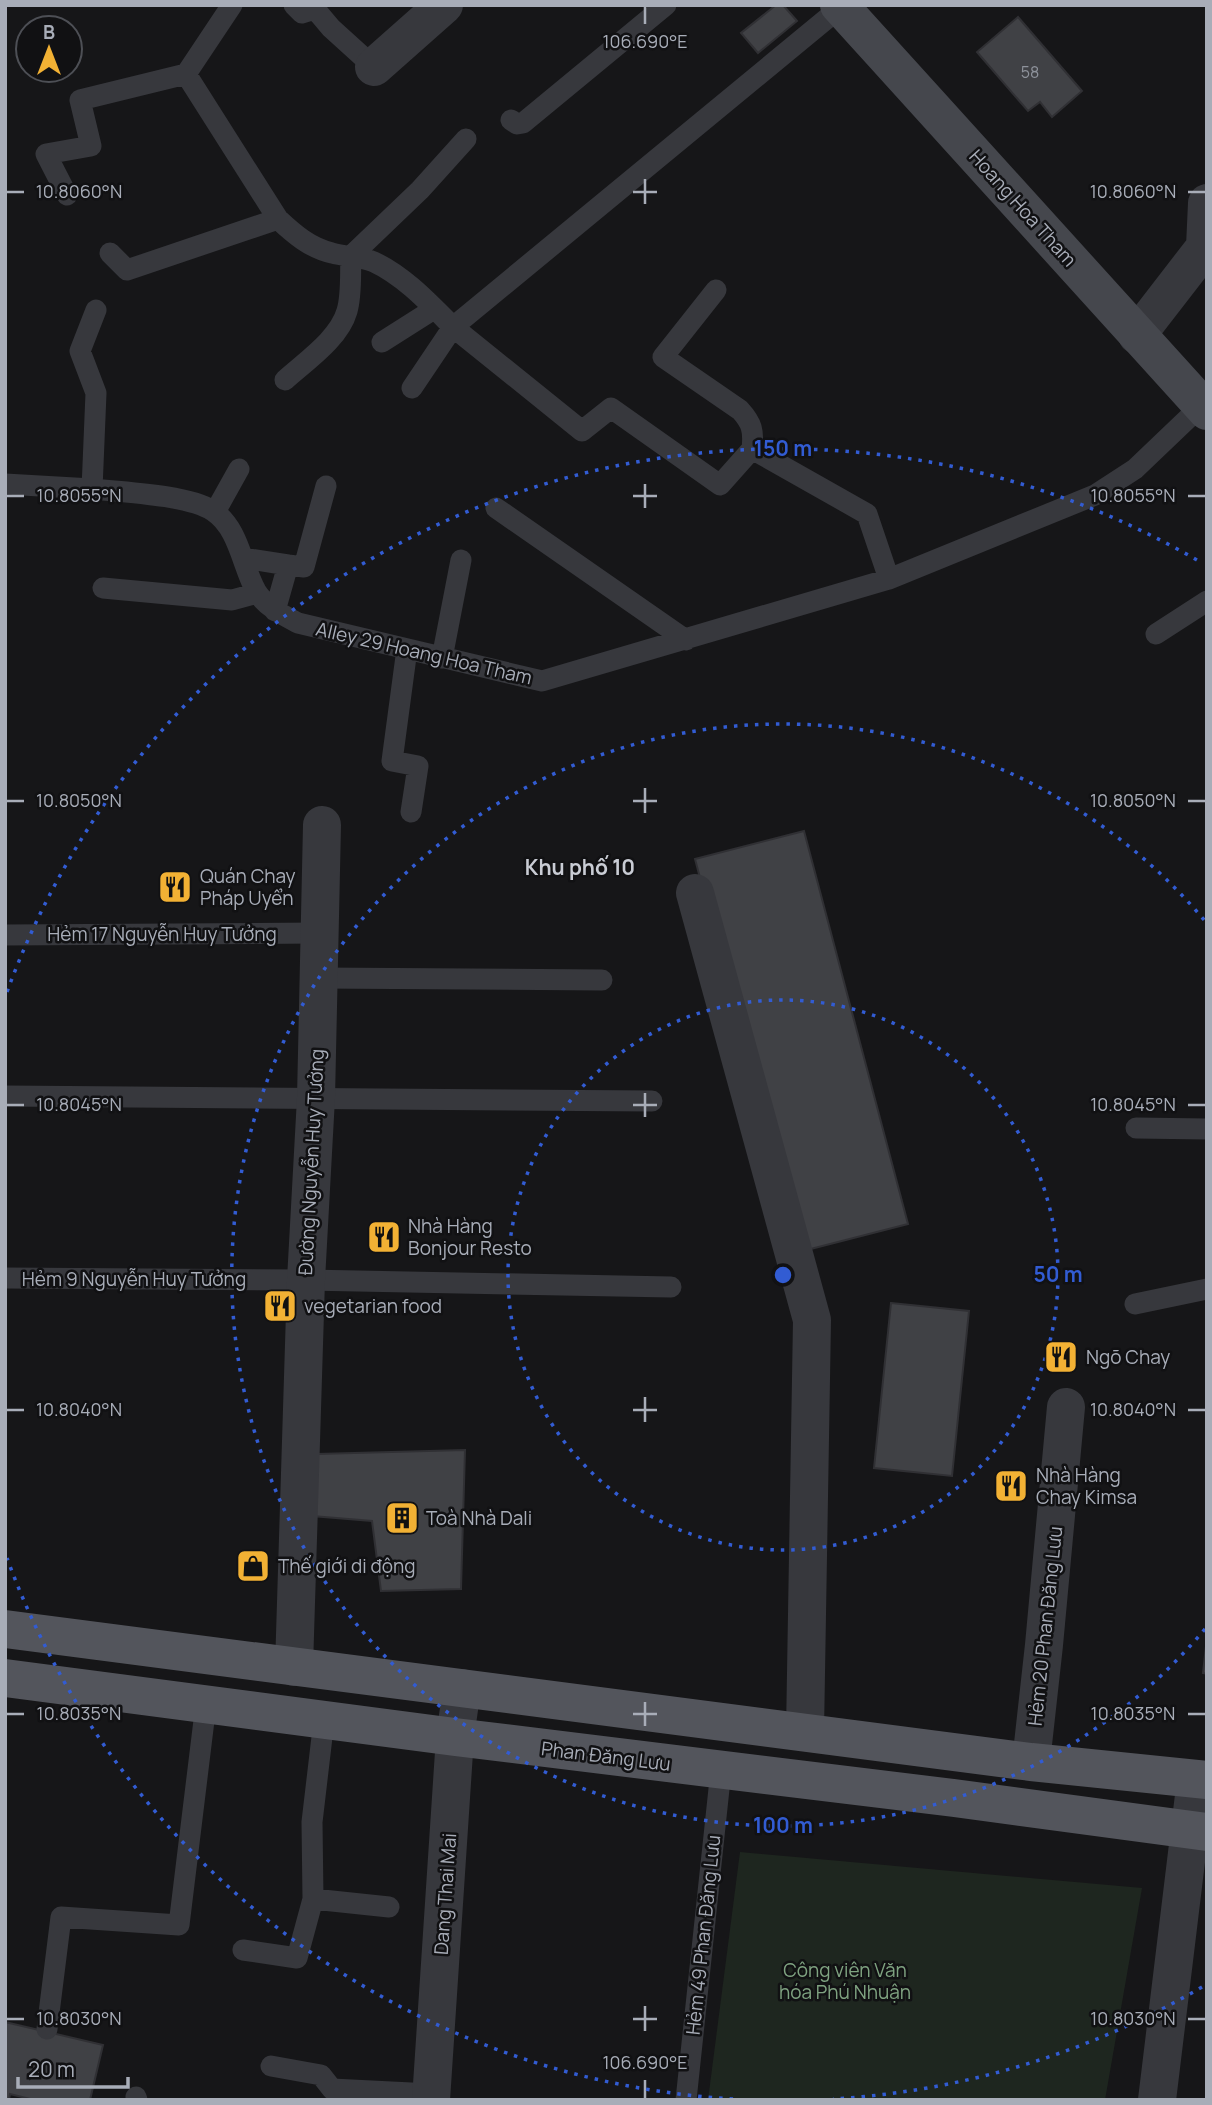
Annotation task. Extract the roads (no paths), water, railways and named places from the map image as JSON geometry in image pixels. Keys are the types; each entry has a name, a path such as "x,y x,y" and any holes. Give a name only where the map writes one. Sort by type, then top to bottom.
{"main road":[{"path":"5,1629 1031,1762 1201,1779"},
{"name":"Phan Đăng Lưu","path":"5,1678 1198,1831"}],"street":[{"path":"374,67 444,5"},
{"name":"Hoang Hoa Tham","path":"840,6 1204,408"},
{"path":"1137,335 1205,247 1207,203"},
{"name":"Đường Nguyễn Huy Tưởng","path":"294,1667 306,1280 316,1098 323,825"},
{"path":"695,893 812,1320 805,1732"},
{"name":"Hẻm 20 Phan Đăng Lưu","path":"1031,1762 1066,1407"},
{"name":"Dang Thai Mai","path":"431,2097 455,1737 462,1688"},
{"path":"1165,2099 1198,1831 1201,1779"}],"lane":[{"path":"67,195 46,154 91,146 80,100 186,74 232,5"},
{"path":"294,5 302,13 315,9 331,29 374,67"},
{"path":"511,120 517,124 523,123 666,5"},
{"path":"412,388 453,327 840,6"},
{"path":"186,74 278,219 294,234 312,246 331,253 371,261 392,271 453,327 582,431 611,408 720,485 752,449 754,433 749,420 740,410 663,357 716,290"},
{"path":"285,380 338,329 347,312 351,256 420,190 466,139"},
{"path":"110,253 127,270 278,219"},
{"path":"382,342 435,309"},
{"path":"92,489 96,393 80,351 96,310"},
{"name":"Alley 29 Hoang Hoa Tham","path":"215,512 226,523 257,593 275,611 298,624 542,681 889,579 1095,495 1135,469 1204,408"},
{"path":"752,449 867,514 889,579"},
{"path":"5,484 158,496 204,506 215,512 239,469"},
{"path":"243,558 304,567 326,486"},
{"path":"496,508 685,640"},
{"path":"442,657 461,560"},
{"path":"275,611 288,565"},
{"path":"103,587 225,600 246,598 257,593"},
{"path":"1156,634 1207,601"},
{"path":"407,649 392,761 418,766 411,812"},
{"name":"Hẻm 17 Nguyễn Huy Tưởng","path":"5,935 319,933"},
{"path":"318,978 603,980"},
{"path":"5,1096 652,1101"},
{"path":"1136,1128 1207,1129"},
{"name":"Hẻm 9 Nguyễn Huy Tưởng","path":"5,1278 671,1287"},
{"path":"1135,1304 1207,1289"},
{"path":"47,2029 61,1917 179,1926 206,1704"},
{"path":"243,1950 297,1958 313,1899 312,1822 324,1720"},
{"name":"Hẻm 49 Phan Đăng Lưu","path":"686,2100 721,1770"},
{"path":"313,1899 389,1907"},
{"path":"271,2066 321,2075 331,2089 431,2097"}],"place":[{"name":"Quán Chay Pháp Uyển","path":"175,887"},
{"name":"Nhà Hàng Bonjour Resto","path":"384,1237"},
{"name":"vegetarian food","path":"280,1306"},
{"name":"Ngõ Chay","path":"1061,1357"},
{"name":"Nhà Hàng Chay Kimsa","path":"1011,1486"},
{"name":"Toà Nhà Dali","path":"402,1518"},
{"name":"Thế giới di động","path":"253,1566"}],"district":[{"name":"Khu phố 10","path":"580,868"}],"park label":[{"name":"Công viên Văn hóa Phú Nhuận","path":"845,1981"}]}
